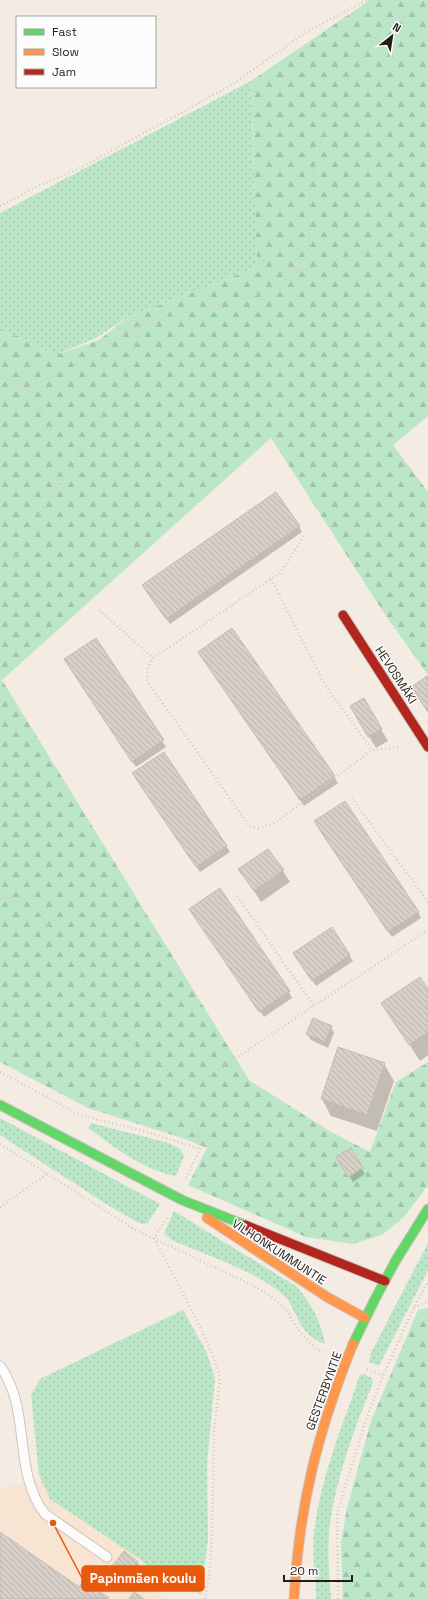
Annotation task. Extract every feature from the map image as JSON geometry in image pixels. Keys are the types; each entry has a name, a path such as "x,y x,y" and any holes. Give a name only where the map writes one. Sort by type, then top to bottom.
{"street":[{"name":"HEVOSMÄKI","path":"343,615 427,746"},
{"name":"VILHONKUMMUNTIE","path":"0,1105 182,1200 384,1281"},
{"name":"VILHONKUMMUNTIE","path":"182,1200 234,1238 264,1255 327,1297 365,1318"},
{"name":"GESTERBYNTIE","path":"294,1599 296,1552 301,1514 313,1460 347,1361 365,1318 384,1281 428,1209"}],"lane":[{"path":"0,1366 11,1386 18,1412 29,1482 37,1505 45,1514 108,1557"}],"path":[{"path":"0,206 38,186 78,169 230,86 308,31 367,0"},
{"path":"297,272 309,247 310,185 333,96 384,26 428,5"},
{"path":"26,389 70,369 144,322 256,296 297,272 428,231"},
{"path":"19,384 34,344 95,305 160,293 239,260 297,272"},
{"path":"0,583 44,506 114,398 144,322"},
{"path":"0,377 19,384 26,389 36,403 57,443 59,484"},
{"path":"304,536 280,573 153,658 148,667 147,681 250,827 259,828 276,822 372,750 427,746"},
{"path":"271,579 325,685 372,750"},
{"path":"99,610 153,658"},
{"path":"352,798 428,902"},
{"path":"237,896 314,1006"},
{"path":"0,898 26,899 77,959 88,996 113,1029 194,1088"},
{"path":"183,1185 200,1149 193,1098 194,1088 206,1078 428,930"},
{"path":"0,1072 80,1115 146,1132 200,1149"},
{"path":"0,1144 134,1229 256,1287 272,1297 287,1311 298,1330 316,1349 383,1376"},
{"path":"0,1207 47,1174"},
{"path":"154,1238 168,1216"},
{"path":"154,1238 200,1326 214,1358 220,1378 214,1438 210,1569 205,1599"},
{"path":"338,1599 337,1512 367,1418 383,1376 414,1308 428,1282"},
{"path":"414,1308 428,1302"}],"shaded area":[{"path":"44,1480 154,1558 139,1580 165,1599 0,1599 0,1488"}],"green space":[{"path":"370,0 428,0 428,416 393,445 428,492 428,675 382,610 271,438 2,680 249,1080 331,1132 370,1152 396,1082 428,1062 428,1185 404,1217 382,1235 353,1244 306,1237 188,1185 207,1148 182,1138 88,1108 0,1062 0,332 18,336 56,355 99,340 128,317 257,267 251,81"},
{"path":"251,81 257,267 128,317 96,338 56,355 18,336 0,332 0,213"},
{"path":"0,1118 160,1204 148,1223 144,1224 137,1222 106,1204 0,1135"},
{"path":"91,1123 169,1143 180,1149 184,1156 176,1176 152,1169 129,1157 88,1128"},
{"path":"174,1211 297,1287 315,1314 321,1328 325,1344 307,1333 302,1327 287,1299 269,1284 243,1270 172,1240 164,1234"},
{"path":"428,1243 428,1270 379,1366 369,1362 371,1353"},
{"path":"428,1308 428,1599 343,1599 341,1543 347,1508 371,1421 418,1310"},
{"path":"183,1310 207,1353 215,1379 207,1464 208,1539 201,1595 187,1587 167,1586 144,1562 50,1499 39,1475 31,1395 40,1379"},
{"path":"364,1374 372,1378 373,1383 344,1462 335,1495 330,1522 328,1555 331,1599 316,1599 314,1534 321,1494 332,1453 360,1375"}],"building":[{"path":"276,492 300,526 166,619 142,585"},
{"path":"232,628 335,776 300,800 198,652"},
{"path":"96,638 164,740 132,762 64,659"},
{"path":"427,676 428,678 428,712 411,687"},
{"path":"364,698 382,729 368,737 350,706"},
{"path":"164,752 227,846 196,867 132,773"},
{"path":"345,801 419,912 388,932 314,821"},
{"path":"268,849 284,870 254,891 238,869"},
{"path":"220,888 290,991 259,1012 189,909"},
{"path":"332,927 350,955 312,981 293,953"},
{"path":"420,977 428,989 428,1032 409,1045 381,1003"},
{"path":"313,1018 332,1026 325,1042 306,1034"},
{"path":"338,1047 385,1063 367,1115 321,1099"},
{"path":"351,1148 363,1168 348,1177 336,1157"},
{"path":"0,1532 79,1587 84,1580 109,1598 0,1599"},
{"path":"124,1551 138,1562 128,1576 113,1565"},
{"path":"134,1592 144,1599 129,1599"}],"traffic: fast":[{"path":"0,1105 182,1200 245,1225"},
{"path":"353,1344 396,1260 428,1209"}],"traffic: slow":[{"path":"207,1218 327,1297 365,1318"},
{"path":"294,1599 300,1532 312,1469 330,1407 353,1344"}],"traffic: jam":[{"path":"343,615 428,747"},
{"path":"245,1225 385,1281"}],"place":[{"name":"Papinmäen koulu","path":"53,1523"}]}
